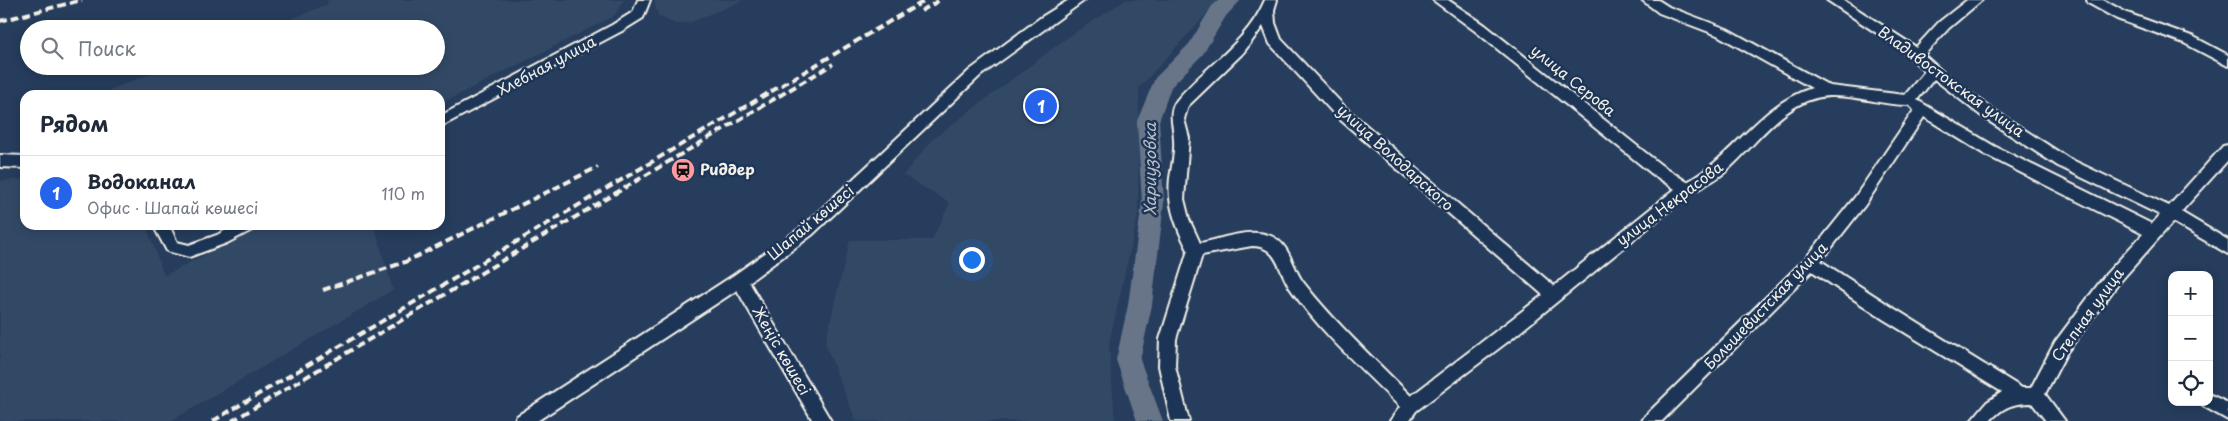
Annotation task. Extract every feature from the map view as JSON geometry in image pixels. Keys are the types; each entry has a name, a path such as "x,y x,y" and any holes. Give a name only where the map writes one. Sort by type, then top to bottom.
{"street":[{"name":"Хлебная улица","path":"445,119 617,28 638,15 644,0"},
{"name":"Шапай көшесі","path":"523,421 740,280 807,230 975,73 1045,21 1079,0"},
{"name":"улица Серова","path":"1439,0 1480,28 1656,169 1686,189"},
{"path":"1648,0 1664,10 1722,32 1828,91"},
{"name":"Владивостокская улица","path":"1833,0 1916,54 1933,70 1990,114 2063,162 2172,214 2228,248"},
{"path":"1916,54 1944,25 1976,0"},
{"path":"2093,0 2122,16 2189,40 2228,61"},
{"path":"1180,421 1167,366 1168,339 1196,250 1182,221 1177,199 1183,131 1177,119 1182,104 1238,50 1269,5"},
{"name":"улица Володарского","path":"1269,5 1268,23 1275,41 1341,112 1554,295"},
{"path":"1933,70 1909,100 1988,149 2153,232"},
{"name":"улица Некрасова","path":"1399,421 1410,406 1554,295 1686,189 1717,170 1782,110 1802,98 1828,91 1883,99 1909,100"},
{"name":"Большевистская улица","path":"1651,421 1811,262 1860,201 1922,108"},
{"name":"Степная улица","path":"2036,395 2061,347 2112,279 2228,150"},
{"path":"0,161 20,162"},
{"path":"164,230 172,247 189,251 222,239 239,230"},
{"path":"1196,250 1258,238 1269,242 1279,251 1295,282 1324,318 1410,406"},
{"path":"1811,262 1889,314 2001,382 2019,395"},
{"name":"Жеңіс көшесі","path":"740,280 822,421"},
{"path":"1980,421 2003,399 2019,395 2036,395 2056,421"},
{"path":"2213,403 2228,412"}],"shaded area":[{"path":"327,0 624,0 614,16 445,101 445,90 109,90 147,75 445,75 445,20 288,20 328,4"},
{"path":"654,0 744,0 691,22 676,24 658,16"},
{"path":"1126,0 1219,0 1139,88 1138,215 1109,343 1115,421 856,421 825,344 850,240 932,240 950,203 903,175 933,139 1068,37"},
{"path":"20,179 20,230 148,230 164,276 253,230 375,230 393,290 171,421 0,421 0,181"}],"waterway":[{"name":"Хариузовка","path":"1150,421 1128,360 1140,305 1153,203 1148,121 1162,83 1196,49 1219,11 1231,0"}],"railway":[{"path":"0,21 82,0"},
{"path":"213,421 926,0"},
{"path":"921,11 940,0"},
{"path":"232,421 833,64"},
{"path":"323,290 405,262 598,167"}],"place":[{"name":"Водоканал","path":"1041,106"},
{"name":"Риддер","path":"683,170"}]}
